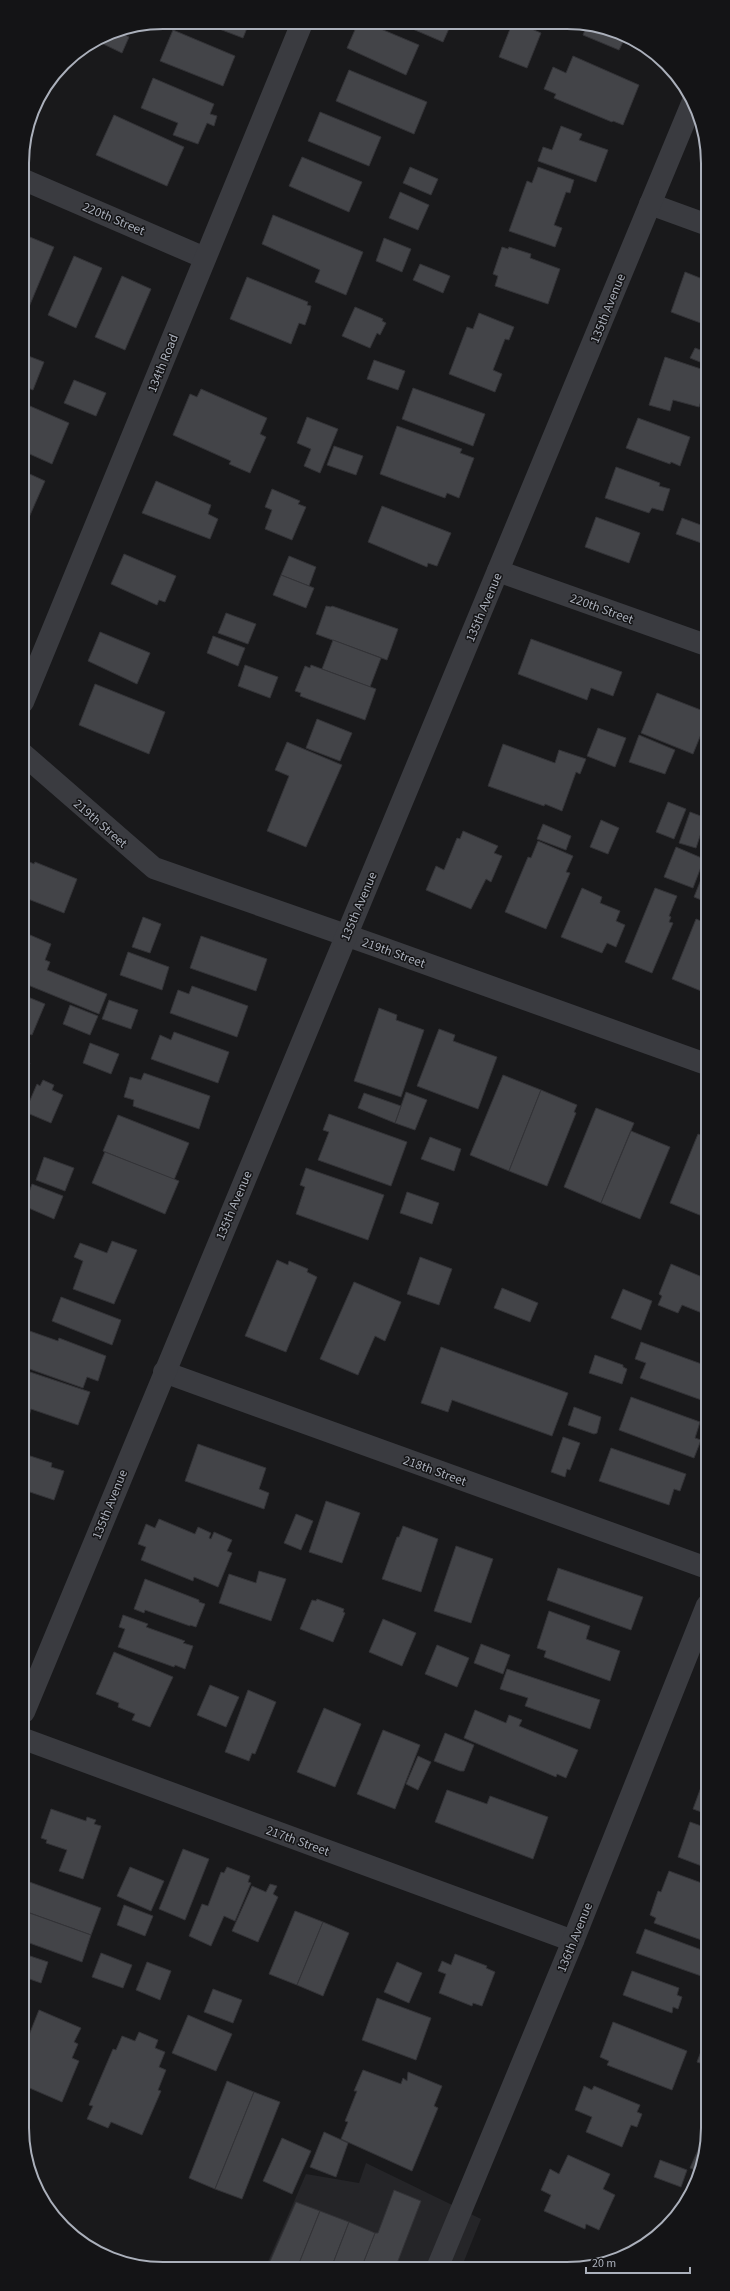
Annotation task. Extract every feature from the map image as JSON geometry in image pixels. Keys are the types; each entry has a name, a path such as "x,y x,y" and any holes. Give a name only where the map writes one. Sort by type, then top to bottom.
{"street":[{"name":"134th Road","path":"29,687 300,29"},
{"name":"135th Avenue","path":"29,1700 690,109"},
{"name":"220th Street","path":"29,181 205,258"},
{"path":"650,204 701,223"},
{"name":"220th Street","path":"498,571 701,643"},
{"name":"219th Street","path":"29,759 154,868 701,1062"},
{"name":"218th Street","path":"164,1372 701,1566"},
{"name":"136th Avenue","path":"440,2262 573,1941 701,1620"},
{"name":"217th Street","path":"29,1741 573,1941"}],"shaded area":[{"path":"366,2163 481,2219 464,2262 268,2262 306,2174 359,2183"}],"building":[{"path":"219,29 247,29 243,38"},
{"path":"355,29 381,29 419,45 406,75 347,48"},
{"path":"413,29 449,29 443,42"},
{"path":"510,29 532,29 541,33 527,68 499,57"},
{"path":"173,30 235,56 223,86 160,61"},
{"path":"585,30 618,39 628,44 623,42 619,50 583,35"},
{"path":"125,35 129,37 122,53 103,44"},
{"path":"573,56 639,85 623,125 613,121 612,122 554,98 556,94 544,89 553,67 566,73"},
{"path":"349,70 427,102 414,134 336,101"},
{"path":"153,78 214,104 210,114 217,116 214,126 207,123 198,144 173,135 178,123 141,108"},
{"path":"320,112 381,137 369,166 308,141"},
{"path":"114,115 184,147 167,186 96,155"},
{"path":"561,126 582,134 579,140 608,150 596,182 538,161 543,147 552,150"},
{"path":"302,157 362,182 349,212 289,186"},
{"path":"410,167 438,179 431,195 403,183"},
{"path":"538,167 574,180 570,193 566,192 554,225 562,228 555,247 509,231 527,181 532,183"},
{"path":"400,192 429,205 418,230 389,218"},
{"path":"273,215 363,252 346,295 315,282 320,270 262,244"},
{"path":"29,237 54,247 29,307"},
{"path":"384,238 411,249 402,272 376,261"},
{"path":"502,247 508,249 509,247 531,254 530,258 560,269 548,304 495,286 498,276 493,274"},
{"path":"74,256 102,268 76,328 48,315"},
{"path":"420,264 450,276 443,293 413,280"},
{"path":"685,272 701,278 701,323 671,312"},
{"path":"122,276 151,289 125,350 95,337"},
{"path":"247,277 308,302 307,305 311,306 305,325 299,323 291,344 230,319"},
{"path":"355,307 383,319 382,321 386,323 380,335 377,333 370,348 342,336"},
{"path":"479,313 514,327 509,340 505,339 493,370 502,374 495,392 449,374 467,327 473,329"},
{"path":"695,348 701,350 701,362 690,358"},
{"path":"29,356 44,362 33,390 29,388"},
{"path":"665,357 701,369 701,401 699,407 673,400 670,411 649,405"},
{"path":"374,360 405,371 398,390 367,379"},
{"path":"74,380 106,393 96,416 64,403"},
{"path":"413,388 485,414 473,446 402,419"},
{"path":"201,389 267,418 260,434 266,437 250,473 229,464 231,461 173,435 190,394 197,397"},
{"path":"29,406 69,423 52,464 29,454"},
{"path":"307,417 338,429 320,473 304,466 311,449 297,443"},
{"path":"638,418 690,437 680,466 671,462 670,464 626,448"},
{"path":"397,426 462,449 460,453 474,458 459,498 447,493 445,498 380,474"},
{"path":"334,446 363,456 356,475 327,465"},
{"path":"616,467 660,483 659,486 670,489 663,511 652,508 649,513 605,498"},
{"path":"29,474 45,481 29,517"},
{"path":"156,481 211,505 208,514 218,519 210,539 142,513"},
{"path":"272,489 300,501 298,504 306,507 292,540 265,529 272,510 265,507"},
{"path":"382,506 451,533 437,566 428,563 427,567 368,542"},
{"path":"596,517 640,533 629,563 585,547"},
{"path":"682,518 701,525 701,543 676,534"},
{"path":"124,554 176,576 165,602 159,600 157,605 111,584"},
{"path":"289,556 316,567 309,586 281,575"},
{"path":"281,575 314,588 306,608 273,595"},
{"path":"326,606 332,606 398,629 387,660 316,634"},
{"path":"226,613 256,624 248,644 218,633"},
{"path":"100,632 150,653 137,684 88,661"},
{"path":"213,636 245,648 238,666 207,653"},
{"path":"531,639 622,672 613,696 591,688 587,700 518,674"},
{"path":"333,640 381,658 370,687 322,669"},
{"path":"245,665 278,677 270,698 238,686"},
{"path":"311,665 376,689 365,720 300,696 301,693 295,691 305,666 310,668"},
{"path":"95,684 165,712 149,754 79,725"},
{"path":"657,693 701,710 701,734 693,754 641,733"},
{"path":"317,719 352,733 340,761 306,748"},
{"path":"598,728 626,738 615,767 587,756"},
{"path":"639,735 675,750 665,774 629,762"},
{"path":"287,742 342,765 306,847 267,831 289,776 275,770"},
{"path":"503,744 555,763 559,750 586,759 580,774 576,772 562,811 488,786"},
{"path":"668,802 686,809 674,839 656,832"},
{"path":"690,812 701,816 701,833 696,848 679,843"},
{"path":"601,820 619,828 608,854 590,847"},
{"path":"543,824 571,836 566,850 537,839"},
{"path":"463,831 498,846 494,853 502,856 491,882 486,879 471,909 426,890 436,866 444,870 457,838 460,839"},
{"path":"538,841 573,856 566,872 570,873 546,929 505,912 528,857 531,858"},
{"path":"676,847 701,858 701,867 693,888 664,877"},
{"path":"29,862 34,864 35,862 77,879 64,913 29,899"},
{"path":"701,880 701,900 694,897"},
{"path":"582,888 602,897 600,903 620,911 616,921 625,925 616,947 607,943 602,953 561,937"},
{"path":"655,888 677,896 669,916 671,917 669,922 673,923 652,973 625,962"},
{"path":"143,917 161,924 150,953 132,947"},
{"path":"696,919 701,921 701,991 672,979"},
{"path":"29,935 51,944 45,960 50,962 47,970 107,994 99,1014 29,985"},
{"path":"201,936 267,959 256,991 190,968"},
{"path":"128,952 169,967 162,990 120,975"},
{"path":"192,986 248,1006 237,1037 170,1013 178,990 189,994"},
{"path":"29,997 45,1004 32,1035 29,1034"},
{"path":"109,1000 138,1010 131,1029 102,1019"},
{"path":"70,1005 98,1016 90,1035 63,1024"},
{"path":"379,1008 397,1015 396,1020 424,1030 401,1097 354,1081"},
{"path":"439,1029 455,1035 453,1041 497,1057 478,1109 417,1086"},
{"path":"174,1032 229,1052 218,1083 151,1059 160,1035 171,1040"},
{"path":"90,1043 119,1054 111,1074 83,1063"},
{"path":"144,1073 210,1096 199,1129 133,1106 134,1100 124,1097 130,1077 141,1080"},
{"path":"503,1075 541,1090 509,1171 470,1155"},
{"path":"43,1080 54,1085 52,1090 63,1095 51,1123 29,1114 29,1103 37,1084 40,1086"},
{"path":"541,1090 577,1105 574,1112 576,1113 547,1186 509,1171"},
{"path":"406,1092 427,1100 415,1130 395,1123"},
{"path":"364,1093 401,1106 395,1123 358,1108"},
{"path":"596,1108 634,1123 601,1203 564,1187"},
{"path":"329,1114 407,1142 391,1186 318,1160 329,1132 323,1130"},
{"path":"118,1115 189,1143 174,1180 103,1151"},
{"path":"631,1131 670,1147 640,1219 601,1203"},
{"path":"698,1134 701,1135 701,1216 670,1203"},
{"path":"430,1137 461,1149 454,1171 421,1159"},
{"path":"105,1152 179,1181 165,1214 92,1183"},
{"path":"44,1157 74,1168 65,1191 36,1180"},
{"path":"306,1168 384,1195 368,1240 296,1214 305,1187 300,1185"},
{"path":"32,1184 63,1196 54,1219 29,1208 29,1192"},
{"path":"407,1192 439,1203 432,1224 400,1213"},
{"path":"112,1241 137,1250 114,1304 73,1289 83,1261 74,1257 80,1243 107,1253"},
{"path":"420,1257 452,1269 439,1305 407,1294"},
{"path":"277,1260 288,1265 289,1261 308,1269 307,1272 317,1277 286,1352 245,1336"},
{"path":"671,1264 701,1276 701,1313 682,1305 678,1313 658,1305 662,1296 659,1294"},
{"path":"354,1282 401,1302 385,1341 375,1336 358,1375 320,1359"},
{"path":"502,1288 538,1303 530,1322 494,1308"},
{"path":"623,1289 652,1301 641,1330 611,1318"},
{"path":"61,1297 121,1320 112,1345 52,1321"},
{"path":"29,1331 58,1341 59,1338 106,1356 98,1381 87,1377 83,1388 29,1369"},
{"path":"641,1342 701,1364 701,1400 640,1378 646,1363 635,1359"},
{"path":"441,1347 568,1393 552,1436 452,1400 448,1412 421,1403"},
{"path":"595,1355 623,1365 623,1367 627,1369 622,1384 589,1373"},
{"path":"29,1372 90,1392 78,1425 31,1409 29,1416"},
{"path":"631,1397 700,1422 695,1438 701,1440 694,1458 619,1430"},
{"path":"574,1407 601,1417 597,1433 594,1434 568,1425"},
{"path":"563,1437 580,1443 570,1470 567,1469 565,1477 551,1472"},
{"path":"198,1444 266,1468 259,1489 269,1493 264,1509 185,1481"},
{"path":"611,1448 686,1474 680,1491 674,1489 669,1505 599,1481"},
{"path":"29,1456 52,1463 51,1467 64,1471 54,1500 29,1492"},
{"path":"326,1501 360,1513 342,1563 309,1552"},
{"path":"296,1514 313,1521 301,1550 284,1543"},
{"path":"159,1519 195,1534 198,1527 211,1533 209,1538 211,1539 214,1532 232,1540 227,1551 232,1553 218,1587 194,1577 193,1581 141,1560 146,1547 138,1544 146,1524 155,1528"},
{"path":"403,1526 438,1539 421,1592 382,1579 397,1537 399,1537"},
{"path":"456,1546 493,1559 471,1623 434,1611"},
{"path":"558,1568 643,1597 631,1630 547,1600"},
{"path":"259,1571 286,1579 271,1621 219,1603 229,1574 256,1583"},
{"path":"145,1579 199,1600 199,1602 205,1604 196,1627 145,1610 144,1613 134,1609"},
{"path":"317,1599 344,1609 343,1612 345,1613 333,1642 300,1629 312,1600 316,1601"},
{"path":"549,1611 590,1626 586,1639 620,1651 610,1681 544,1657 546,1651 537,1648"},
{"path":"123,1615 148,1624 146,1627 185,1641 183,1643 193,1646 185,1669 175,1665 174,1667 118,1647 125,1629 119,1627"},
{"path":"383,1619 416,1633 402,1666 369,1652"},
{"path":"481,1644 510,1655 503,1674 474,1663"},
{"path":"437,1645 469,1658 457,1687 425,1674"},
{"path":"114,1652 173,1677 150,1727 132,1720 135,1714 118,1707 119,1703 96,1694"},
{"path":"507,1669 600,1700 590,1729 525,1706 528,1698 500,1689"},
{"path":"210,1685 239,1697 226,1727 197,1715"},
{"path":"248,1690 276,1702 255,1754 252,1753 249,1761 225,1752"},
{"path":"324,1708 361,1724 335,1787 297,1772"},
{"path":"475,1710 506,1723 509,1715 522,1720 519,1726 578,1750 566,1778 557,1774 556,1777 464,1738"},
{"path":"383,1730 420,1745 395,1809 357,1794"},
{"path":"445,1733 474,1745 464,1771 460,1771 434,1761"},
{"path":"418,1756 431,1762 418,1790 406,1784"},
{"path":"701,1787 701,1812 693,1809"},
{"path":"447,1790 487,1804 490,1796 548,1817 533,1859 435,1822"},
{"path":"51,1809 86,1821 87,1817 96,1820 94,1824 101,1826 83,1879 59,1871 67,1850 46,1843 47,1840 41,1838"},
{"path":"690,1822 701,1826 701,1866 678,1857"},
{"path":"183,1849 209,1859 185,1920 159,1909"},
{"path":"130,1867 164,1881 151,1911 117,1896"},
{"path":"227,1867 250,1876 248,1882 251,1883 235,1921 224,1916 211,1946 189,1936 202,1904 208,1906 221,1872 224,1873"},
{"path":"669,1871 701,1883 701,1940 654,1923 656,1918 650,1915 658,1891 661,1892"},
{"path":"29,1882 101,1908 91,1935 29,1913"},
{"path":"270,1884 277,1886 273,1894 278,1897 258,1942 232,1931 252,1886 266,1892"},
{"path":"124,1905 153,1916 145,1936 117,1925"},
{"path":"295,1911 323,1922 297,1985 269,1974"},
{"path":"29,1913 91,1935 82,1962 29,1943"},
{"path":"323,1922 349,1933 323,1996 297,1985"},
{"path":"645,1929 701,1950 701,1976 636,1953"},
{"path":"101,1953 132,1965 123,1988 92,1977"},
{"path":"455,1954 487,1966 486,1968 495,1972 482,2006 473,2003 472,2006 439,1993 446,1974 438,1971 442,1961 451,1965"},
{"path":"29,1956 48,1962 41,1983 29,1979"},
{"path":"147,1962 171,1971 160,2000 136,1990"},
{"path":"397,1962 422,1973 409,2003 384,1992"},
{"path":"632,1971 679,1988 677,1995 682,1997 678,2009 673,2007 672,2013 623,1995"},
{"path":"213,1989 242,2000 233,2023 204,2012"},
{"path":"377,1998 431,2018 416,2060 362,2040"},
{"path":"39,2010 81,2028 74,2042 78,2044 72,2058 79,2061 62,2102 29,2088 29,2035"},
{"path":"188,2015 232,2034 216,2071 172,2053"},
{"path":"613,2022 687,2051 672,2090 607,2065 609,2061 600,2057"},
{"path":"139,2032 158,2040 155,2048 165,2052 159,2067 166,2070 158,2090 161,2091 142,2135 111,2122 108,2128 87,2119 93,2106 89,2105 113,2049 116,2050 122,2036 135,2041"},
{"path":"701,2051 701,2063 697,2062"},
{"path":"363,2070 401,2084 403,2078 407,2081 408,2072 442,2086 434,2106 438,2108 412,2171 341,2139 348,2122 345,2121 357,2091 354,2091"},
{"path":"227,2081 254,2092 215,2189 189,2178"},
{"path":"584,2086 592,2090 594,2086 640,2105 637,2112 642,2114 637,2127 631,2125 622,2147 586,2132 592,2117 575,2110"},
{"path":"254,2092 280,2102 242,2199 215,2189"},
{"path":"324,2132 348,2143 336,2177 310,2167"},
{"path":"282,2138 311,2151 292,2194 263,2181"},
{"path":"698,2150 694,2170 690,2168"},
{"path":"568,2155 610,2174 603,2189 615,2195 599,2230 586,2224 585,2229 544,2211 551,2195 541,2190 550,2169 559,2174"},
{"path":"660,2160 687,2170 681,2187 654,2177"},
{"path":"394,2190 421,2201 398,2262 364,2262 375,2233 378,2233"},
{"path":"296,2202 320,2211 300,2262 270,2262"},
{"path":"320,2211 349,2222 334,2262 300,2262"},
{"path":"349,2222 375,2233 364,2262 334,2262"}]}
